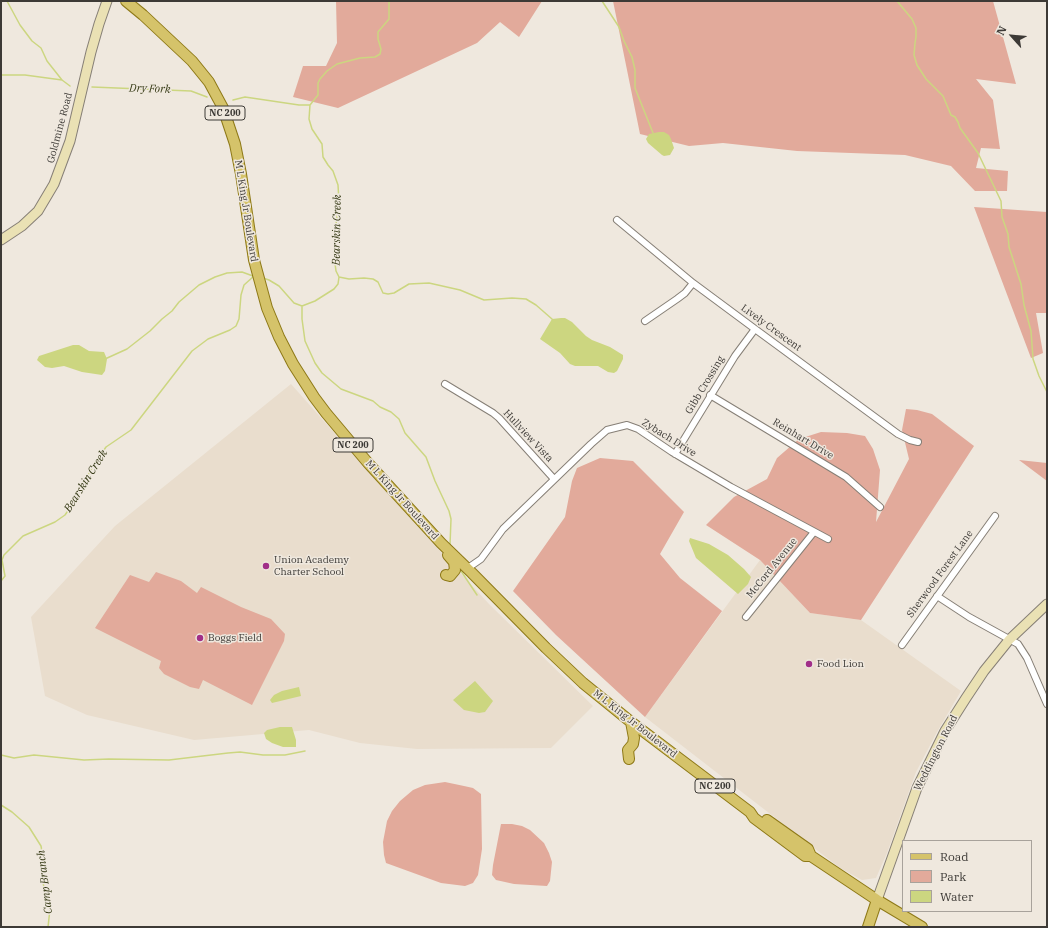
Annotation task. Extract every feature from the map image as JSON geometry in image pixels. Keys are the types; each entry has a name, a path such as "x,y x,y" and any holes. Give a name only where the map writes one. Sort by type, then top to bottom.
{"main road":[{"name":"Goldmine Road","path":"1,240 22,226 38,211 54,184 70,141 91,52 107,1"},
{"name":"M L King Jr Boulevard","path":"126,1 144,15 192,62 209,82 223,108 238,156 254,260 267,308 279,337 293,364 314,397 368,463 441,543 583,683 631,722 750,812 754,818 805,856 811,856 877,900 922,927"},
{"path":"368,463 380,482 454,562 455,570 450,576 446,575"},
{"name":"Weddington Road","path":"868,927 917,788 939,744 984,671 1009,640 1047,604"},
{"path":"629,759 628,750 634,738 631,722"}],"street":[{"name":"Lively Crescent","path":"617,220 693,283 755,329 898,434 918,442"},
{"path":"645,321 685,293 693,283"},
{"name":"Gibb Crossing","path":"675,454 710,395 735,356 755,329"},
{"name":"Hullview Vista","path":"444,384 499,418 554,479"},
{"name":"Reinhart Drive","path":"710,395 846,477 880,507"},
{"name":"Zybach Drive","path":"468,568 482,558 503,529 607,430 627,425 638,429 675,454 731,487 828,539"},
{"name":"Sherwood Forest Lane","path":"902,645 995,516"},
{"name":"McCord Avenue","path":"746,617 814,532"},
{"path":"937,596 969,617 1018,644 1023,650 1047,704"}],"shaded area":[{"name":"Union Academy Charter School","path":"291,384 489,604 593,706 551,748 417,749 360,743 309,730 194,740 87,715 45,696 31,617 115,526"},
{"path":"760,560 810,613 861,620 961,691 916,772 887,853 876,878 862,880 840,868 645,717"}],"green space":[{"path":"336,1 542,1 519,37 500,22 477,43 338,108 293,97 303,66 326,66 337,43"},
{"path":"613,1 993,1 1016,84 976,79 993,100 1000,149 981,148 976,168 1008,171 1007,191 975,191 951,166 905,155 797,151 723,143 689,146 640,134"},
{"path":"974,207 1047,212 1047,313 1036,313 1043,353 1031,358"},
{"path":"906,409 932,414 974,446 861,620 810,613 760,560 706,525 734,497 767,479 777,458 799,439 821,432 847,433 865,436 873,449 880,470 876,522 909,459 902,430"},
{"path":"600,458 633,461 684,512 660,554 680,578 722,611 645,717 556,635 513,591 565,517 572,481 577,468"},
{"path":"1019,460 1047,463 1047,481"},
{"name":"Boggs Field","path":"156,572 181,581 197,593 201,587 241,607 271,619 285,634 284,641 252,705 203,680 199,689 190,687 164,674 159,668 161,661 95,628 130,575 149,582"},
{"path":"445,782 473,788 481,794 482,849 478,875 473,883 465,886 441,883 386,863 384,855 383,842 387,821 392,811 400,801 413,790 425,785"},
{"path":"501,824 522,826 530,830 544,843 552,862 550,881 547,886 514,884 496,880 492,875"}],"water":[{"path":"664,132 669,135 671,139 674,148 670,155 662,155 648,143 646,139 649,134"},
{"path":"565,318 572,322 592,340 610,347 623,355 623,359 617,371 614,373 608,372 598,366 575,366 570,364 560,353 540,339 552,319"},
{"path":"73,345 79,345 89,351 104,352 107,359 105,371 102,375 82,372 64,366 52,368 45,367 37,360 39,356"},
{"path":"690,538 709,544 728,555 751,577 748,584 738,594 696,558 689,541"},
{"path":"475,681 493,701 485,712 479,713 464,710 453,700"},
{"path":"299,687 301,696 272,703 270,700 274,695 282,691"},
{"path":"280,727 292,727 296,740 296,747 283,747 266,739 264,733 267,730"}],"waterway":[{"path":"7,1 20,25 32,41 41,48 47,61 62,80"},
{"name":"Bearskin Creek","path":"263,278 279,286 294,303 302,306 315,301 334,289 338,284 339,277 336,271 334,256 334,240 339,201 338,185 333,171 323,157 322,144 312,129 309,119 310,105 318,95 318,83 327,71 337,64 360,58 375,57 380,54 381,49 378,39 378,32 389,19 389,1"},
{"path":"602,1 619,27 632,57 635,70 635,88 653,133"},
{"path":"897,1 912,19 916,28 914,55 917,65 926,79 943,96 951,115 955,117 960,128 978,153 1001,201 1002,217 1008,234 1009,247 1021,284 1024,305 1031,331 1033,359 1047,392"},
{"name":"Dry Fork","path":"1,75 25,75 62,80 70,86"},
{"name":"Dry Fork","path":"92,87 191,91 207,97"},
{"name":"Dry Fork","path":"233,100 245,97 299,105 310,105"},
{"path":"105,359 127,349 150,331 172,311 179,302 199,285 227,273 242,272 253,276"},
{"name":"Bearskin Creek","path":"1,581 5,576 2,560 4,555 23,536 55,522 65,515 93,466 106,447 131,430 192,351 208,339 236,326 239,319 241,295 244,285 254,276"},
{"path":"339,277 349,279 373,279 378,282 383,293 388,294 394,293 409,284 429,283 460,290 484,300 512,298 526,299 536,305 552,319"},
{"path":"302,307 305,341 315,363 322,373 341,389 373,401 380,407 391,412 399,419 405,433 426,457 449,511 451,519 450,545"},
{"path":"459,568 477,595"},
{"path":"1,755 14,758 34,755 84,760 169,760 240,752 263,755 285,755 305,751"},
{"name":"Camp Branch","path":"1,805 12,812 29,827 41,846 44,862 43,883 50,909 48,927"}],"place":[{"name":"Union Academy Charter School","path":"266,566"},
{"name":"Boggs Field","path":"200,638"},
{"name":"Food Lion","path":"809,664"}]}
